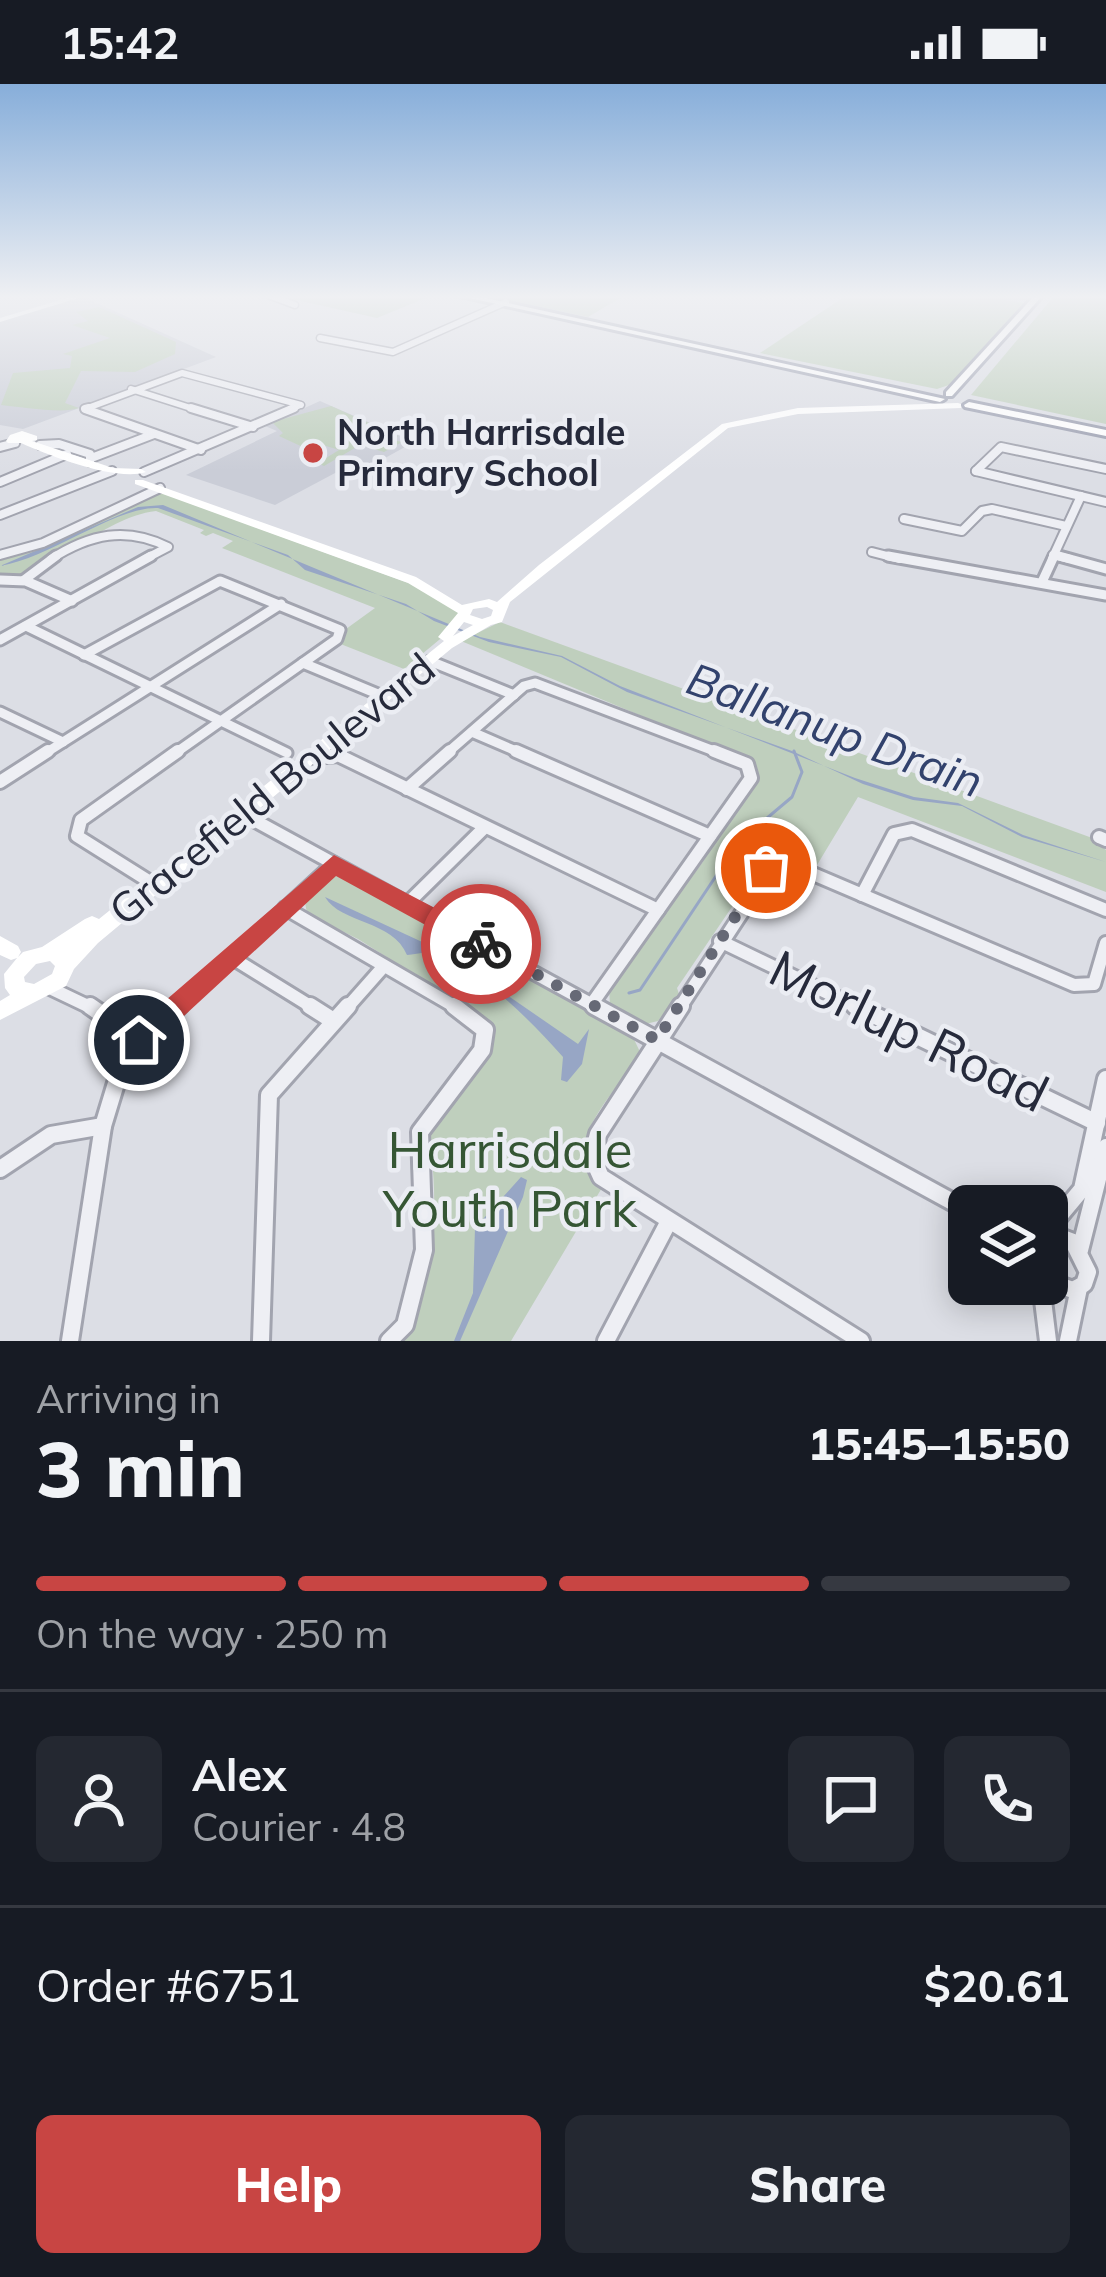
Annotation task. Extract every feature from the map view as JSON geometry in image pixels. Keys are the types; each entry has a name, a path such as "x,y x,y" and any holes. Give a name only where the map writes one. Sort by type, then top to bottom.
{"main road":[{"path":"741,354 1106,430"},
{"path":"944,397 984,354"},
{"path":"966,402 967,391 999,354"}],"street":[{"path":"0,555 44,543 141,478 303,404 188,373 131,389 85,410 201,450"},
{"path":"131,389 253,427"},
{"path":"690,447 717,426 756,413 944,397"},
{"path":"690,447 725,426 774,413 966,402"},
{"path":"16,440 92,460 154,434"},
{"path":"16,440 58,444 217,509 481,602 493,618"},
{"path":"976,471 993,446 1106,469"},
{"name":"Gracefield Boulevard","path":"34,972 91,937 243,814 380,695 463,613 512,586 690,447"},
{"name":"Gracefield Boulevard","path":"0,1011 34,972 289,760 336,748 430,661 462,634 493,618 509,596 690,447"},
{"path":"0,482 67,454"},
{"path":"965,475 976,471 1106,502"},
{"path":"0,515 141,478"},
{"path":"1042,582 1081,496"},
{"path":"904,519 962,531 982,511 992,509 1066,526"},
{"path":"0,640 163,554 168,545 117,530 48,562 24,580"},
{"path":"872,552 900,562 1106,595"},
{"path":"1053,555 1106,569"},
{"path":"894,573 900,562"},
{"path":"0,580 24,580 73,601"},
{"path":"412,580 448,597 463,613 493,618"},
{"path":"84,655 215,582 230,582 340,630 337,639 77,826 85,843 147,880"},
{"path":"0,782 280,604"},
{"path":"26,626 289,760"},
{"path":"430,661 514,695"},
{"path":"303,662 380,695"},
{"path":"407,789 526,685 540,683 747,764 751,778 591,1004"},
{"path":"0,712 63,742"},
{"path":"472,732 710,836"},
{"path":"336,748 407,789 658,910"},
{"path":"243,814 948,1199"},
{"path":"407,904 484,826"},
{"path":"862,895 894,834 909,830 1106,910"},
{"path":"70,1341 103,1126 119,1067 139,1040 334,864"},
{"path":"861,1341 832,1333 602,1177 592,1157 598,1134 773,865 792,865 1085,987 1099,977 1106,943"},
{"path":"285,908 476,1019 485,1034 482,1050 420,1132 424,1250 405,1325 389,1341"},
{"name":"Morlup Road","path":"720,941 1096,1123"},
{"path":"231,957 332,1020"},
{"path":"261,1341 267,1102 278,1080 384,966"},
{"path":"34,972 139,1040"},
{"path":"1068,1206 1082,1189 1106,1079"},
{"path":"0,1169 43,1138 103,1126"},
{"path":"1080,1250 1106,1147"},
{"path":"606,1341 669,1221"},
{"path":"1068,1240 1080,1250 1088,1272 1079,1288 1068,1341"},
{"path":"1068,1289 1079,1288"},
{"path":"1046,1305 1048,1341"}],"shaded area":[{"path":"0,354 216,357 23,429 0,425"},
{"name":"North Harrisdale Primary School","path":"320,401 414,442 367,468 352,464 275,505 186,475 277,431 265,426"}],"green space":[{"path":"63,354 175,354 135,372 81,371 65,403 79,408 1,405 13,373 70,368 72,356"},
{"path":"763,354 978,354 949,385 937,389"},
{"path":"1006,354 1106,354 1106,424 971,395"},
{"path":"331,406 402,442 384,452 360,445 324,466 318,463 339,450 320,444 307,449 279,436 283,433 272,422"},
{"path":"159,492 436,593 459,613 451,630 404,669 338,643 346,629 375,608 222,548 233,541 213,533 206,536 200,533 204,530 156,511 116,524 40,567 0,578 0,556"},
{"path":"500,622 1095,839 1106,850 1106,892 858,797 814,870 778,858 761,864 677,988 679,994 658,1021 641,1025 610,1005 609,987 702,863 758,772 750,761 461,641"},
{"name":"Harrisdale Youth Park","path":"345,875 631,1033 641,1054 587,1136 585,1167 603,1186 511,1341 403,1341 421,1303 431,1254 434,1204 432,1162 426,1158 429,1139 447,1107 482,1064 495,1031 491,1023 358,939 307,914 304,896 326,877"}],"water":[{"path":"163,505 251,541 158,508 123,515 0,566 138,507"},
{"path":"292,559 379,595 305,570"},
{"path":"417,611 480,637 562,656 620,686 723,726 627,692 561,657 489,642"},
{"path":"723,726 792,751 824,766"},
{"path":"824,766 914,797 958,803 1023,835 1106,862 1022,837 962,806 913,800 863,784"},
{"path":"325,897 446,953 578,1044 589,1029 582,1064 567,1082 561,1080 563,1057 488,985 436,954 407,955 391,935 343,913"},
{"path":"521,1177 527,1180 523,1197 460,1341 454,1341 473,1293 475,1228"}],"waterway":[{"name":"Ballanup Drain","path":"629,993 640,990 747,835 792,797 802,772 794,751"}],"way so far":[{"path":"481,944 657,1040 766,868"}],"place":[{"name":"North Harrisdale Primary School","path":"313,453"}],"route":[{"path":"139,1040 334,864 481,944"}]}
